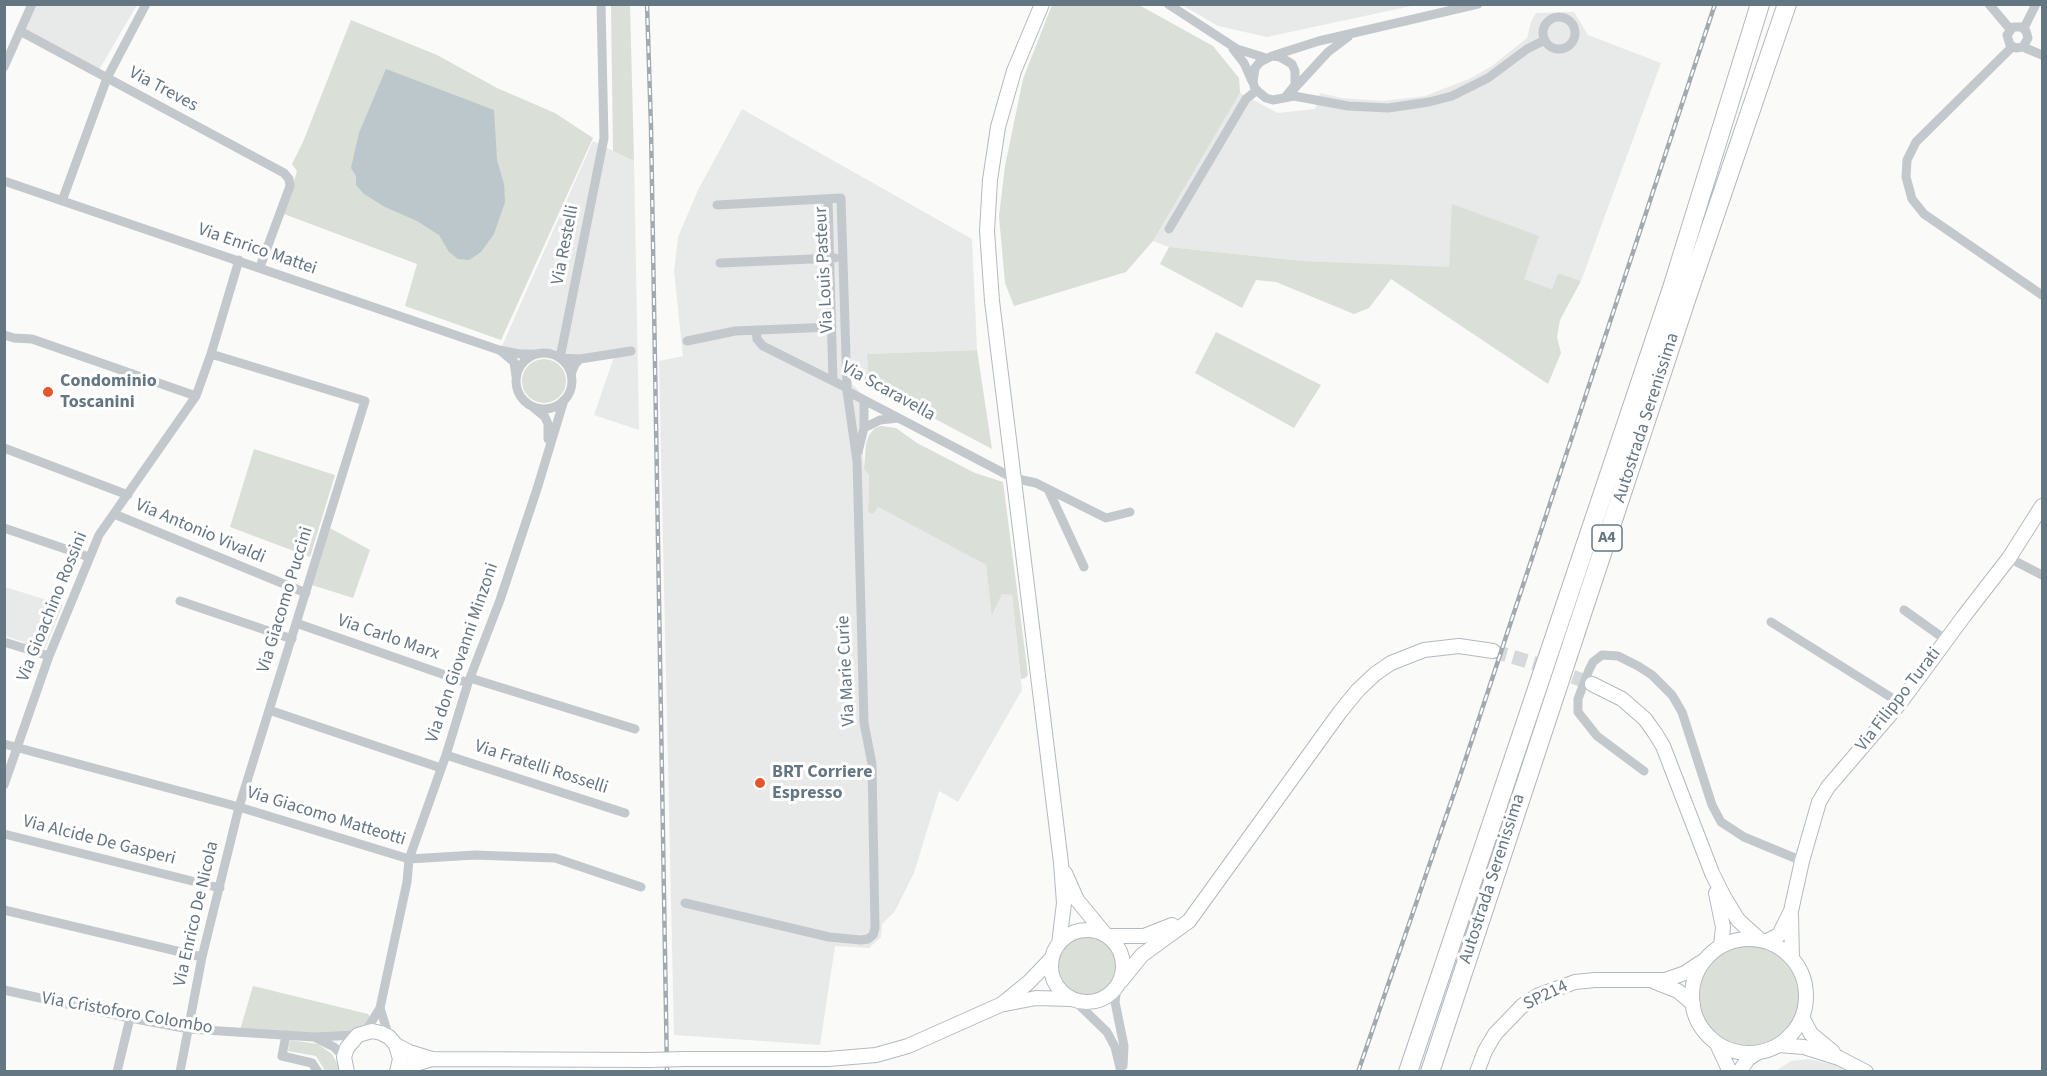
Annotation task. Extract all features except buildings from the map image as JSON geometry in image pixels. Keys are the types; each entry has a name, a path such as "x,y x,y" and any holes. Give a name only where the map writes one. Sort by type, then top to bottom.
{"highway":[{"name":"Autostrada Serenissima","path":"1408,1071 1669,297 1760,4"},
{"name":"Autostrada Serenissima","path":"1430,1071 1786,4"}],"street":[{"path":"4,67 32,4"},
{"path":"62,201 107,78 146,4"},
{"name":"Via Restelli","path":"561,358 604,138 601,4"},
{"path":"1000,1005 1029,982 1052,959 1059,944 1064,903 989,274 987,208 993,153 1004,101 1022,50 1042,4"},
{"path":"1169,228 1255,86 1255,68 1269,57 1307,44 1478,4"},
{"path":"1989,4 2010,29"},
{"path":"2023,47 2028,38 2024,28 2036,4"},
{"path":"1168,5 1224,42 1250,55 1280,57 1292,64 1298,81 1312,97"},
{"path":"2012,47 2006,39 2010,29 2017,26 2024,28"},
{"name":"Via Treves","path":"20,31 284,173 291,186 260,267"},
{"path":"1289,94 1298,81 1309,74 1335,46 1358,32"},
{"path":"1224,42 1239,57 1255,86 1266,98 1273,100 1289,94 1369,108 1388,108 1452,96 1479,83 1505,67 1527,49 1545,40"},
{"path":"2043,55 2023,47 2012,47 1916,142 1906,160 1906,177 1912,199 1924,214 2043,294"},
{"path":"1309,74 1306,86 1312,97"},
{"name":"Via Enrico Mattei","path":"4,181 499,350 535,354"},
{"path":"717,205 828,198"},
{"name":"Via Louis Pasteur","path":"833,381 828,198 841,198 847,389"},
{"path":"720,263 842,258"},
{"name":"Via Gioachino Rossini","path":"4,785 50,656 99,535 196,396 239,260"},
{"name":"Via Scaravella","path":"756,330 757,339 763,346 1013,478 1036,483 1106,518 1130,512"},
{"path":"687,340 735,331 845,330"},
{"path":"4,335 32,339 196,396"},
{"path":"499,350 514,362 519,393 531,405 547,408 564,400 569,391 571,374 580,359"},
{"path":"516,376 524,361 535,354 552,354 561,358 580,359 631,351"},
{"name":"Via Giacomo Puccini","path":"211,354 365,401 239,807"},
{"path":"561,358 571,374"},
{"name":"Via Marie Curie","path":"685,903 829,937 861,940 873,935 875,928 872,764 862,702 857,461 847,389"},
{"name":"Via don Giovanni Minzoni","path":"380,1008 407,882 409,859 446,755 469,680 500,600 564,400"},
{"path":"857,461 864,428 864,400"},
{"name":"Via don Giovanni Minzoni","path":"531,405 541,412 548,424 545,456"},
{"path":"864,428 880,420 898,418"},
{"path":"4,448 128,495"},
{"path":"1048,489 1084,567"},
{"name":"Via Filippo Turati","path":"1763,940 1779,935 1791,910 1819,802 1835,778 1900,704 2009,558 2043,506"},
{"name":"Via Antonio Vivaldi","path":"114,514 306,593"},
{"path":"4,528 89,557"},
{"path":"2009,558 2043,575"},
{"path":"180,601 292,639"},
{"path":"1904,610 1946,640"},
{"path":"1771,622 1900,704"},
{"name":"Via Carlo Marx","path":"296,623 469,680 635,729"},
{"path":"4,642 50,656"},
{"path":"360,1034 372,1031 381,1033 409,1052 432,1059 828,1059 876,1055 908,1046 1000,1005 1036,998 1098,1002 1119,985 1142,955 1189,921 1340,712 1375,674 1391,663 1424,650 1459,646 1493,651"},
{"path":"1644,771 1597,736 1578,712 1578,699 1589,670 1593,662 1602,655 1618,656 1638,666 1672,695 1682,712 1712,805 1721,822 1744,837 1802,861"},
{"path":"1592,684 1622,699 1645,719 1666,755 1712,873 1733,914 1763,940 1781,948 1792,958 1804,980 1806,1005 1792,1033 1778,1045 1748,1059 1739,1071"},
{"path":"270,710 441,768"},
{"name":"Via Giacomo Matteotti","path":"4,744 239,807 409,859 475,855 555,858 641,887"},
{"name":"Via Fratelli Rosselli","path":"446,755 625,813"},
{"name":"Via Enrico De Nicola","path":"180,1071 202,957 239,807"},
{"name":"Via Alcide De Gasperi","path":"4,834 220,888"},
{"path":"1060,863 1077,900 1117,945 1123,956 1124,969 1115,1002 1124,1046 1122,1071"},
{"path":"1712,873 1723,927 1721,945"},
{"path":"4,910 202,957"},
{"name":"Via Filippo Turati","path":"1791,910 1792,958"},
{"path":"1059,944 1068,935 1080,930 1133,938 1144,936 1167,928 1195,912"},
{"path":"1757,1053 1730,1050 1717,1044 1704,1032 1695,1017 1692,986 1696,972 1704,960 1721,945 1746,938 1763,940"},
{"path":"1052,959 1051,971 1054,983 1061,992 1073,1000 1107,1032 1122,1071"},
{"name":"SP214","path":"1477,1071 1495,1034 1522,1006 1539,995 1585,981 1616,979 1650,981 1676,977 1704,960"},
{"name":"SP214","path":"1650,981 1678,991 1692,1004"},
{"name":"Via Cristoforo Colombo","path":"4,990 189,1029 314,1037 343,1037 360,1034"},
{"path":"347,1071 344,1057 346,1048 369,1026 380,1008"},
{"path":"380,1008 400,1059 398,1071"},
{"path":"1802,1017 1811,1034 1839,1058"},
{"path":"117,1071 130,1018"},
{"path":"286,1035 282,1056 312,1064 318,1071"},
{"name":"Via Cristoforo Colombo","path":"314,1037 334,1047 344,1057"},
{"path":"1717,1044 1730,1071"},
{"path":"1778,1045 1804,1047 1839,1058 1866,1071"},
{"path":"398,1071 432,1059"}],"shaded area":[{"path":"36,5 137,5 99,70 25,29"},
{"path":"611,5 630,5 634,161 613,151"},
{"path":"1052,5 1139,5 1213,46 1239,78 1240,93 1153,241 1126,272 1014,306 1005,283 999,216 1005,166 1023,79"},
{"path":"1182,5 1416,5 1267,37 1218,26"},
{"path":"1574,12 1588,35 1661,63 1581,281 1558,273 1552,289 1523,279 1453,204 1449,268 1303,261 1169,247 1153,241 1240,93 1278,113 1315,109 1320,93 1342,98 1382,101 1425,96 1469,79 1492,66 1527,38 1536,13"},
{"path":"351,20 437,55 497,88 555,113 593,138 501,340 405,306 417,264 284,214 297,171 292,164 303,142"},
{"path":"386,69 494,110 497,160 504,184 505,202 494,234 481,252 469,260 458,259 449,252 439,235 417,221 385,207 364,194 356,185 356,176 351,168 359,133"},
{"path":"742,109 972,239 977,350 867,354 868,373 850,374 852,384 859,391 864,469 869,475 868,512 878,507 986,565 993,615 1002,594 1012,595 1022,690 958,802 939,791 914,873 895,911 882,924 881,937 869,948 835,946 820,1045 674,1035 659,361 683,356 674,271 678,237 698,190"},
{"path":"593,141 634,161 639,430 594,415 616,351 580,356 564,355 553,349 522,350 502,346"},
{"path":"1452,204 1539,236 1524,279 1552,289 1558,273 1581,281 1560,320 1557,337 1561,353 1548,384 1391,279 1369,308 1354,314 1276,282 1256,280 1242,308 1160,264 1169,247 1303,261 1449,267"},
{"path":"1216,332 1321,385 1294,428 1195,373"},
{"path":"977,350 992,449 850,374 868,373 867,354"},
{"path":"544,359 560,365 566,381 560,397 544,403 528,397 522,381 528,365"},
{"path":"881,426 896,428 917,443 975,473 1003,482 1028,675 1025,678 1021,679 1012,595 1002,594 992,616 986,565 878,507 873,514 868,512 869,475 864,469 866,444 869,435 875,428"},
{"path":"254,449 335,475 310,557 230,527"},
{"path":"330,528 370,550 353,598 312,585"},
{"path":"5,587 63,605 45,649 5,636"},
{"path":"1081,936 1093,936 1109,945 1116,955 1118,967 1116,979 1109,989 1093,998 1081,998 1070,993 1061,984 1056,973 1056,961 1061,950 1070,941"},
{"path":"1749,946 1777,954 1791,968 1799,996 1791,1024 1777,1038 1749,1046 1721,1038 1707,1024 1699,996 1707,968 1721,954"},
{"path":"253,986 368,1014 370,1017 366,1027 341,1035 240,1030"},
{"path":"290,1040 318,1044 332,1054 341,1071 325,1071 316,1056 288,1051"},
{"path":"1809,1059 1835,1065 1848,1071 1776,1071 1791,1061"}],"tunnel":[{"path":"1493,651 1547,667 1592,684"}],"railway":[{"path":"647,4 667,1072"},
{"path":"1358,1072 1461,773 1715,4"}],"place":[{"name":"Condominio Toscanini","path":"48,392"},
{"name":"BRT Corriere Espresso","path":"760,783"}]}
